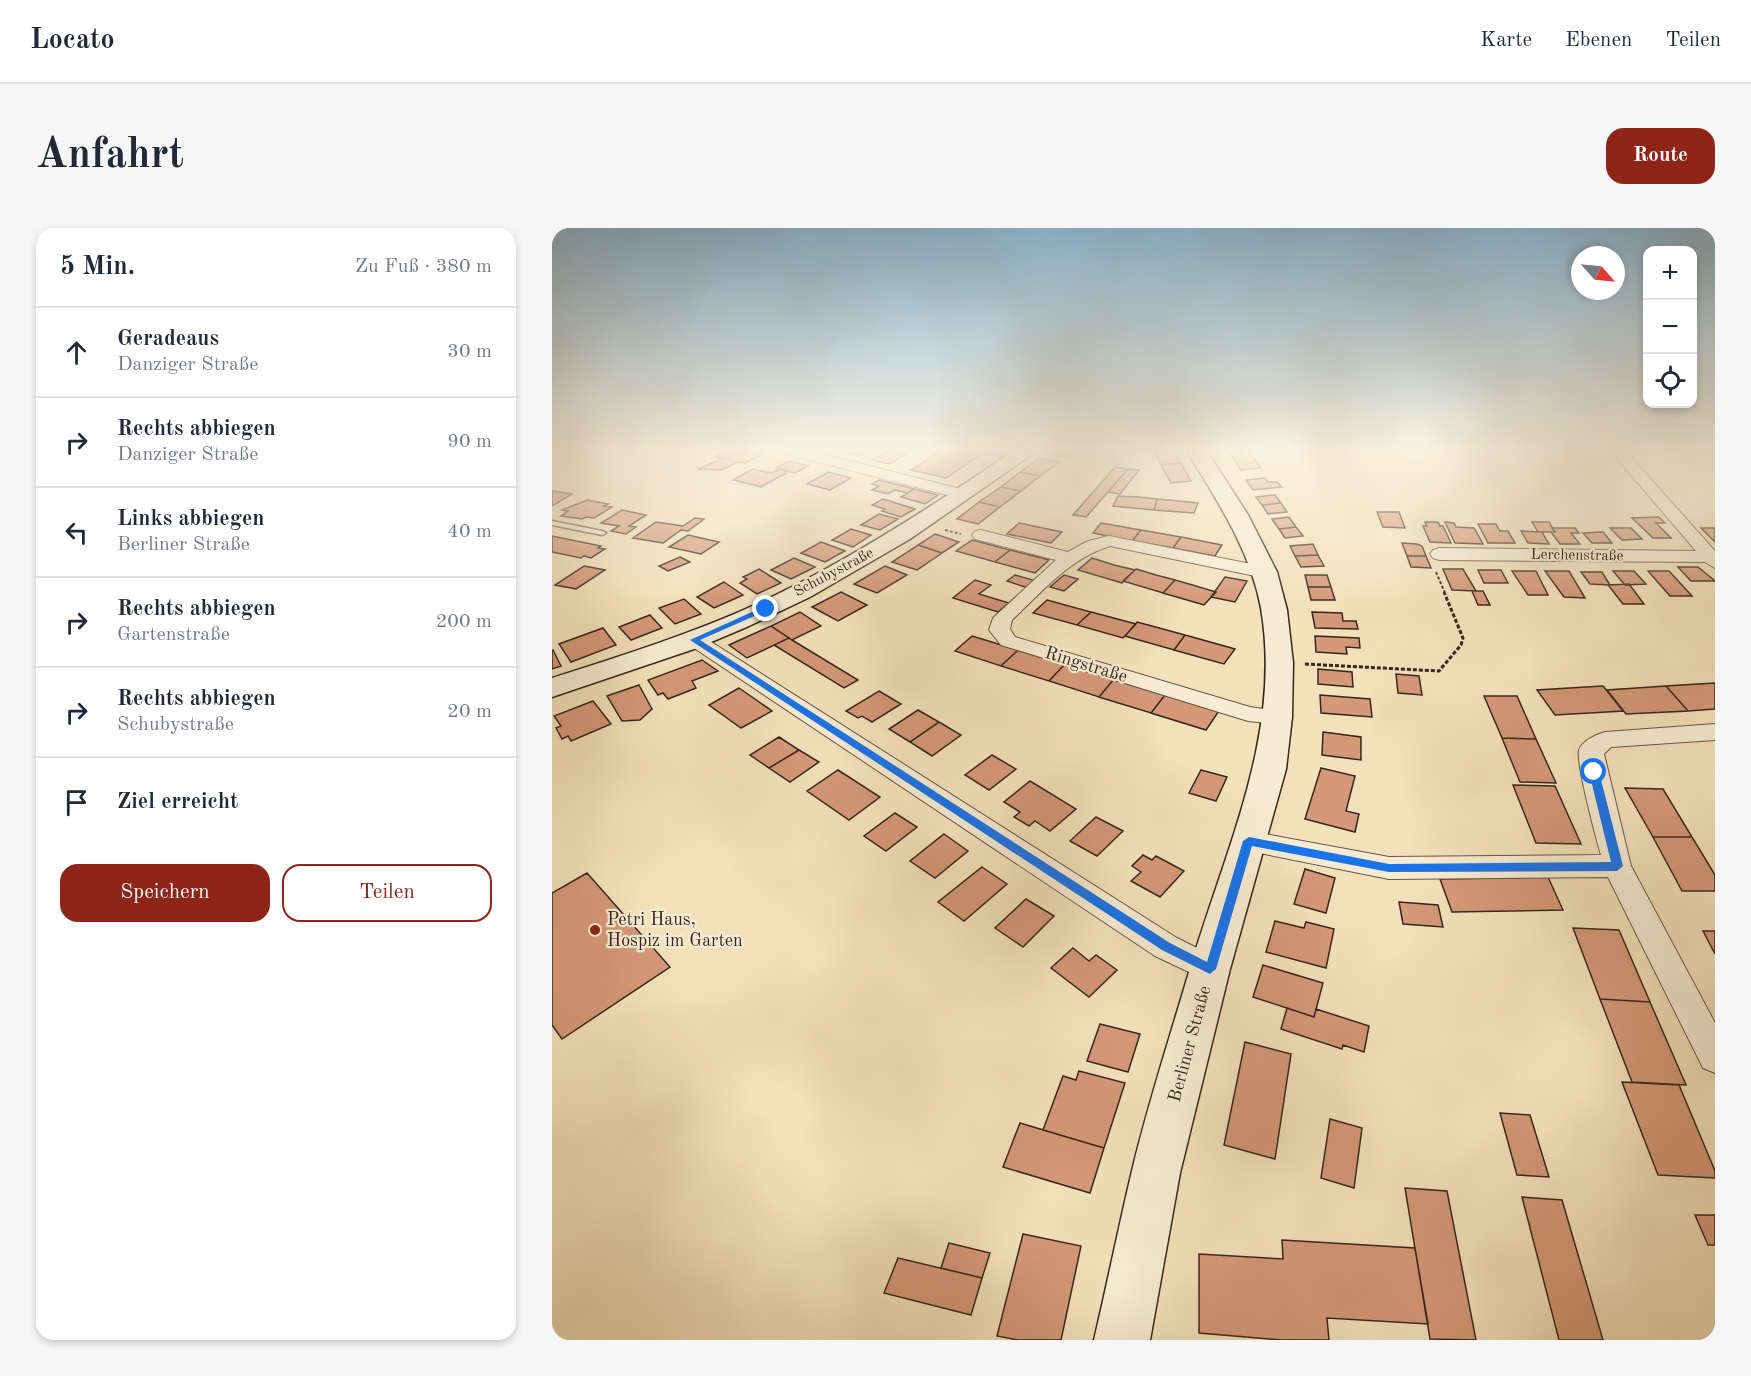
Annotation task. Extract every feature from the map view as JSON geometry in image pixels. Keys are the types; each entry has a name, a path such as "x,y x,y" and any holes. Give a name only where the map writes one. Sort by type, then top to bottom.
{"street":[{"name":"Schubystraße","path":"552,688 694,640 766,609 828,578 954,500"},
{"name":"Berliner Straße","path":"1122,1340 1156,1173 1210,969 1270,770 1277,717 1279,663 1274,610 1265,572 1228,500"},
{"path":"1661,500 1714,559"},
{"path":"981,535 1071,558"},
{"name":"Ringstraße","path":"1265,572 1109,541 1094,544 1071,558 1003,618 999,630 1008,641 1248,714 1277,717"},
{"name":"Lerchenstraße","path":"1439,554 1714,559"},
{"path":"694,640 1166,947 1210,969"},
{"path":"1715,732 1605,740 1591,750 1617,866 1715,1057"},
{"path":"1249,841 1389,868 1617,866"}],"lane":[{"path":"553,524 602,533"}],"path":[{"path":"921,522 960,534 981,535"},
{"path":"1279,663 1437,672 1463,641 1434,567 1439,554"}],"building":[{"path":"552,500 562,500 552,506"},
{"path":"587,500 608,504 604,506 612,507 594,518 561,516 568,511 562,510"},
{"path":"886,500 915,509 901,517 872,505"},
{"path":"911,500 931,500 925,504"},
{"path":"982,500 1009,500 1000,507 979,502"},
{"path":"1086,500 1101,500 1086,517 1073,515"},
{"path":"1116,500 1157,500 1154,510 1113,506"},
{"path":"1157,500 1198,503 1194,513 1154,510"},
{"path":"1258,500 1279,500 1281,503 1262,505"},
{"path":"979,502 1000,507 978,524 957,519"},
{"path":"1281,503 1287,512 1268,514 1262,505"},
{"path":"622,510 646,515 629,526 636,527 626,534 611,531 619,526 601,523"},
{"path":"1377,512 1399,512 1405,528 1383,527"},
{"path":"879,514 898,519 880,530 861,525"},
{"path":"1289,517 1296,527 1279,529 1272,519"},
{"path":"1659,517 1665,523 1656,523 1671,538 1653,538 1632,518"},
{"path":"695,518 704,519 688,531 681,530 663,543 633,538 656,522 683,526"},
{"path":"1425,522 1438,522 1440,526 1443,526 1451,543 1430,542 1423,526 1427,526"},
{"path":"1445,522 1454,523 1456,527 1474,528 1483,544 1455,543"},
{"path":"1532,522 1549,522 1555,532 1538,532"},
{"path":"1019,523 1062,532 1051,543 1007,534"},
{"path":"1101,523 1141,530 1132,541 1093,533"},
{"path":"1478,524 1496,524 1500,531 1508,531 1515,543 1488,543"},
{"path":"1296,527 1303,536 1285,538 1279,529"},
{"path":"1552,528 1575,528 1579,533 1571,533 1580,544 1560,544 1551,532 1555,532"},
{"path":"1610,528 1631,528 1642,539 1622,540"},
{"path":"1701,528 1715,528 1715,542"},
{"path":"851,529 871,535 853,547 832,540"},
{"path":"1141,530 1181,537 1173,548 1132,541"},
{"path":"1521,531 1542,532 1549,544 1528,543"},
{"path":"1603,532 1612,543 1592,543 1583,533"},
{"path":"935,534 959,542 942,553 918,545"},
{"path":"688,535 719,542 701,554 669,547"},
{"path":"552,536 601,546 598,548 605,549 591,558 552,552"},
{"path":"1181,537 1222,545 1215,556 1173,548"},
{"path":"972,540 1010,550 995,562 956,551"},
{"path":"821,542 845,551 825,562 801,553"},
{"path":"1402,543 1422,546 1426,556 1407,556"},
{"path":"1313,544 1318,555 1295,556 1290,546"},
{"path":"918,545 942,553 917,570 892,562"},
{"path":"1010,550 1049,560 1035,573 995,562"},
{"path":"1318,555 1324,566 1301,567 1295,556"},
{"path":"1407,556 1426,556 1431,568 1411,567"},
{"path":"680,557 690,562 668,571 659,566"},
{"path":"794,558 815,567 791,579 771,570"},
{"path":"1092,558 1135,570 1122,583 1078,570"},
{"path":"584,566 605,570 576,589 555,585"},
{"path":"885,566 907,575 877,593 854,584"},
{"path":"1678,567 1698,567 1715,581 1691,581"},
{"path":"759,569 781,583 757,594 740,583 747,579 743,577"},
{"path":"1136,569 1175,580 1163,593 1123,581"},
{"path":"1443,569 1463,569 1476,591 1452,590"},
{"path":"1478,570 1501,570 1508,583 1484,583"},
{"path":"1512,571 1536,571 1548,595 1528,595"},
{"path":"1545,571 1569,571 1585,598 1564,597"},
{"path":"1613,571 1634,571 1646,584 1625,585"},
{"path":"1648,571 1669,571 1692,596 1670,596"},
{"path":"1581,572 1602,572 1610,585 1590,584"},
{"path":"1015,575 1036,581 1028,588 1007,581"},
{"path":"1064,575 1078,579 1064,591 1050,587"},
{"path":"1305,575 1327,575 1331,587 1308,587"},
{"path":"1225,577 1247,581 1235,602 1211,597"},
{"path":"975,580 991,585 979,594 1009,603 998,612 953,598"},
{"path":"1175,580 1216,592 1204,605 1163,593"},
{"path":"724,582 743,595 714,608 697,597"},
{"path":"1629,584 1644,604 1623,604 1608,585"},
{"path":"1308,587 1331,587 1335,600 1311,600"},
{"path":"1472,591 1483,591 1490,605 1478,605"},
{"path":"841,592 867,605 838,621 812,607"},
{"path":"684,599 701,614 675,624 659,608"},
{"path":"1047,600 1091,612 1077,625 1033,613"},
{"path":"800,612 821,626 792,640 771,626"},
{"path":"1091,612 1136,624 1123,638 1077,625"},
{"path":"1312,612 1342,613 1343,621 1356,621 1358,629 1315,628"},
{"path":"650,615 662,628 631,640 619,627"},
{"path":"1137,622 1185,635 1174,650 1125,636"},
{"path":"771,626 789,638 747,658 729,645"},
{"path":"603,628 616,645 571,662 559,644"},
{"path":"1185,635 1235,649 1224,664 1174,650"},
{"path":"972,636 1018,650 1001,666 955,651"},
{"path":"1315,636 1359,638 1360,648 1346,647 1347,654 1316,652"},
{"path":"789,638 858,680 844,688 774,645"},
{"path":"1018,650 1065,664 1049,681 1001,666"},
{"path":"552,651 561,666 552,669"},
{"path":"702,660 718,671 692,681 696,688 668,699 663,693 658,695 648,680"},
{"path":"1065,664 1114,679 1099,697 1049,681"},
{"path":"1318,669 1352,672 1353,687 1318,684"},
{"path":"1396,674 1419,676 1422,695 1398,693"},
{"path":"1114,679 1165,695 1151,713 1099,697"},
{"path":"1715,683 1715,709 1688,711 1666,686"},
{"path":"639,685 652,709 640,720 622,721 607,696"},
{"path":"1603,686 1623,711 1555,715 1537,690"},
{"path":"1666,686 1688,711 1626,714 1607,690"},
{"path":"739,688 772,711 741,728 709,705"},
{"path":"879,691 901,704 872,722 846,711"},
{"path":"1165,695 1219,711 1206,730 1151,713"},
{"path":"1320,695 1370,699 1372,717 1321,713"},
{"path":"1484,696 1517,696 1536,739 1502,738"},
{"path":"593,701 611,724 571,741 568,736 562,739 556,728 561,726 554,716"},
{"path":"918,710 939,722 910,742 889,729"},
{"path":"939,722 961,735 932,756 910,742"},
{"path":"1323,732 1361,737 1361,760 1322,755"},
{"path":"779,737 799,750 769,768 750,755"},
{"path":"1502,738 1536,739 1556,783 1520,782"},
{"path":"799,750 819,762 790,782 769,768"},
{"path":"992,755 1016,769 989,790 965,775"},
{"path":"1321,768 1355,776 1346,811 1359,814 1355,832 1305,819"},
{"path":"838,770 880,797 849,820 807,791"},
{"path":"1201,770 1227,777 1216,801 1189,793"},
{"path":"1030,781 1076,809 1050,831 1035,821 1029,826 1014,817 1020,812 1004,802"},
{"path":"1513,785 1555,786 1581,844 1536,843"},
{"path":"1625,788 1663,789 1692,837 1653,837"},
{"path":"895,813 917,827 886,851 864,836"},
{"path":"1096,817 1123,831 1097,856 1070,841"},
{"path":"944,834 968,851 935,878 910,861"},
{"path":"1653,837 1692,837 1715,875 1715,891 1682,891"},
{"path":"1143,855 1152,860 1156,856 1184,871 1160,897 1131,881 1141,872 1132,866"},
{"path":"982,867 1007,884 964,921 938,902"},
{"path":"1305,869 1335,878 1326,913 1294,904"},
{"name":"Petri Haus, Hospiz im Garten","path":"587,873 670,967 562,1039 552,1025 552,893"},
{"path":"1548,877 1563,910 1452,912 1440,879"},
{"path":"1026,899 1054,916 1023,947 995,928"},
{"path":"1399,902 1438,905 1443,927 1403,924"},
{"path":"1275,921 1304,928 1306,922 1334,929 1326,968 1266,952"},
{"path":"1573,928 1619,930 1650,1002 1600,999"},
{"path":"1703,931 1715,931 1715,954"},
{"path":"1073,948 1089,961 1096,955 1117,970 1089,997 1051,968"},
{"path":"1263,965 1323,983 1314,1017 1253,997"},
{"path":"1600,999 1650,1002 1686,1085 1632,1082"},
{"path":"1287,1008 1314,1017 1316,1009 1369,1026 1364,1052 1343,1045 1342,1049 1281,1029"},
{"path":"1100,1024 1140,1034 1128,1072 1087,1061"},
{"path":"1245,1042 1291,1054 1275,1159 1224,1145"},
{"path":"1079,1071 1125,1083 1104,1148 1043,1130 1063,1076 1076,1080"},
{"path":"1622,1082 1679,1085 1715,1171 1715,1178 1658,1175"},
{"path":"1500,1113 1530,1115 1549,1177 1517,1175"},
{"path":"1330,1119 1362,1128 1354,1188 1321,1178"},
{"path":"1020,1123 1104,1148 1090,1193 1003,1167"},
{"path":"1405,1188 1447,1191 1476,1340 1430,1339"},
{"path":"1522,1197 1562,1200 1603,1340 1559,1340"},
{"path":"1695,1215 1715,1215 1715,1245 1708,1245"},
{"path":"1023,1234 1081,1246 1061,1340 1018,1340 997,1336"},
{"path":"1282,1240 1415,1248 1428,1324 1327,1318 1329,1340 1282,1340 1199,1333 1199,1254 1283,1259"},
{"path":"949,1243 990,1253 982,1278 941,1268"},
{"path":"898,1258 982,1278 971,1315 884,1293"}],"place":[{"name":"Petri Haus, Hospiz im Garten","path":"595,930"}],"route":[{"path":"766,609 694,640 1166,947 1210,969 1249,841 1389,868 1617,866 1594,772"}]}
